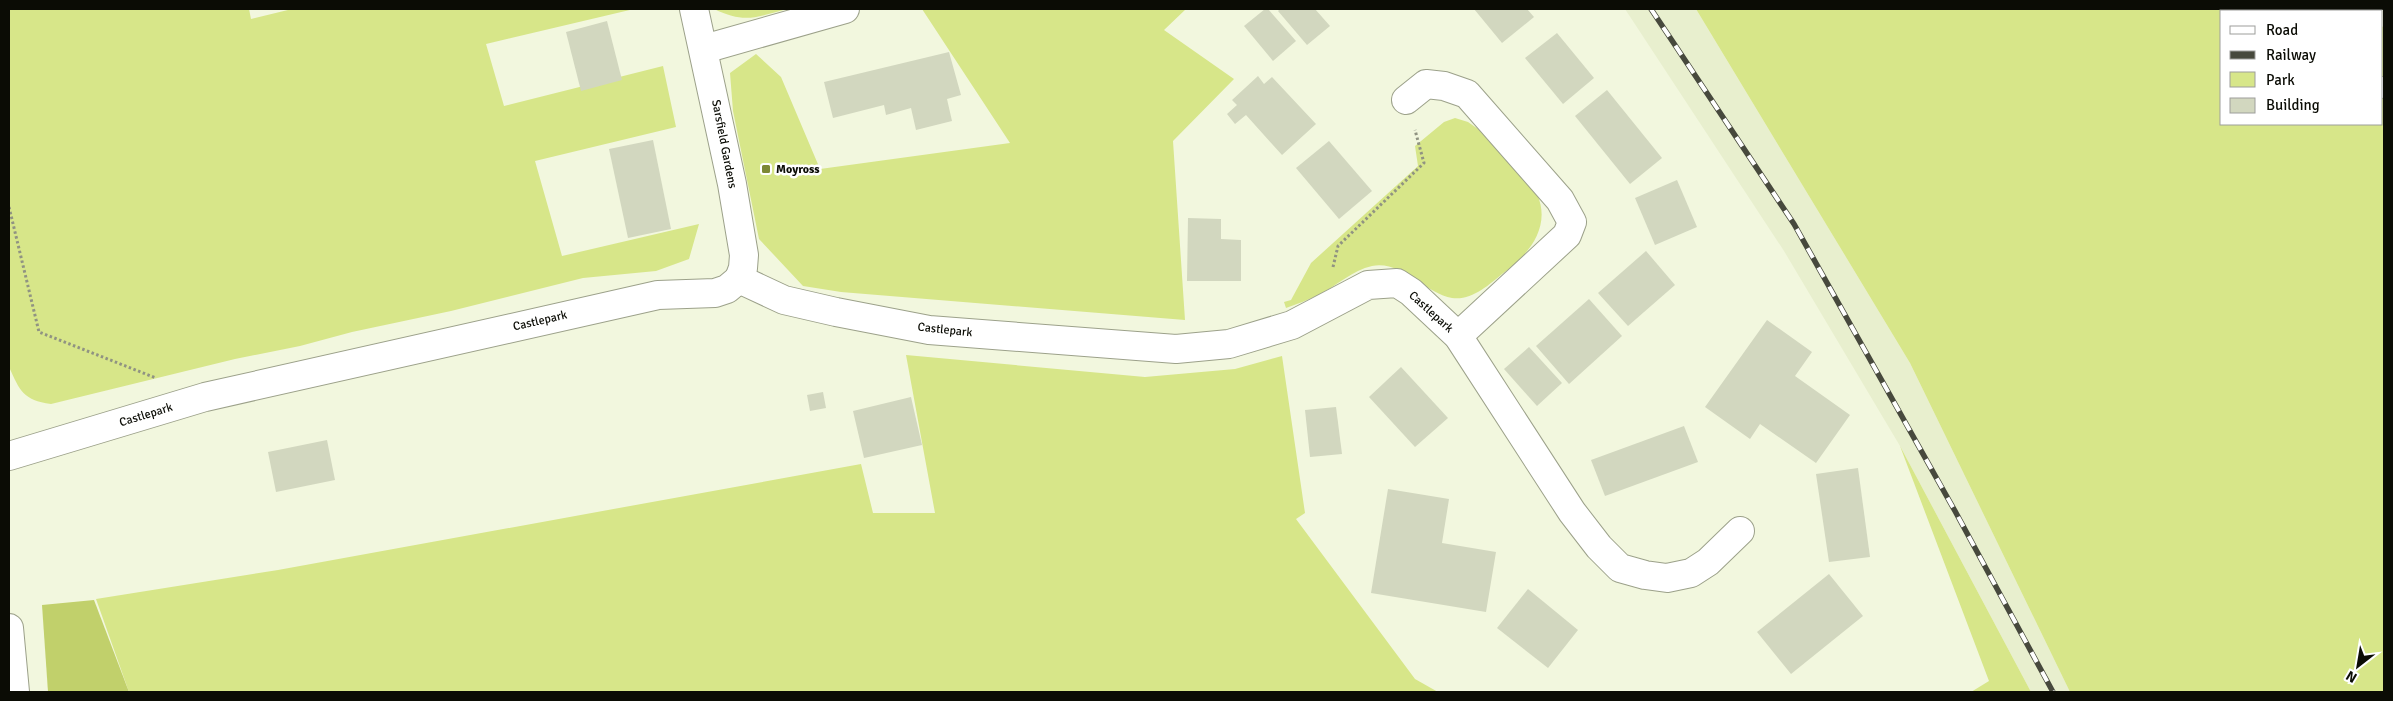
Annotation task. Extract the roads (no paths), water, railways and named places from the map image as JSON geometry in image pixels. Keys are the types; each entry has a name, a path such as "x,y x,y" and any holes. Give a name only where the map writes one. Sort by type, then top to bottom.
{"street":[{"name":"Sarsfield Gardens","path":"694,9 731,179 744,255 743,268 739,279"},
{"path":"704,49 845,9"},
{"path":"1406,100 1426,84 1444,86 1467,94 1560,200 1572,222 1567,234 1458,336"},
{"name":"Castlepark","path":"9,456 206,397 658,295 715,293 727,289 739,279 784,300 929,330 1176,348 1229,344 1292,325 1368,284 1397,283 1411,292 1458,336 1572,512 1599,547 1620,568 1645,575 1668,578 1691,573 1708,562 1740,530"},
{"path":"9,628 16,692"}],"railway":[{"path":"1651,9 1794,224 1955,511 2053,692"}],"place":[{"name":"Moyross","path":"766,169"}]}
